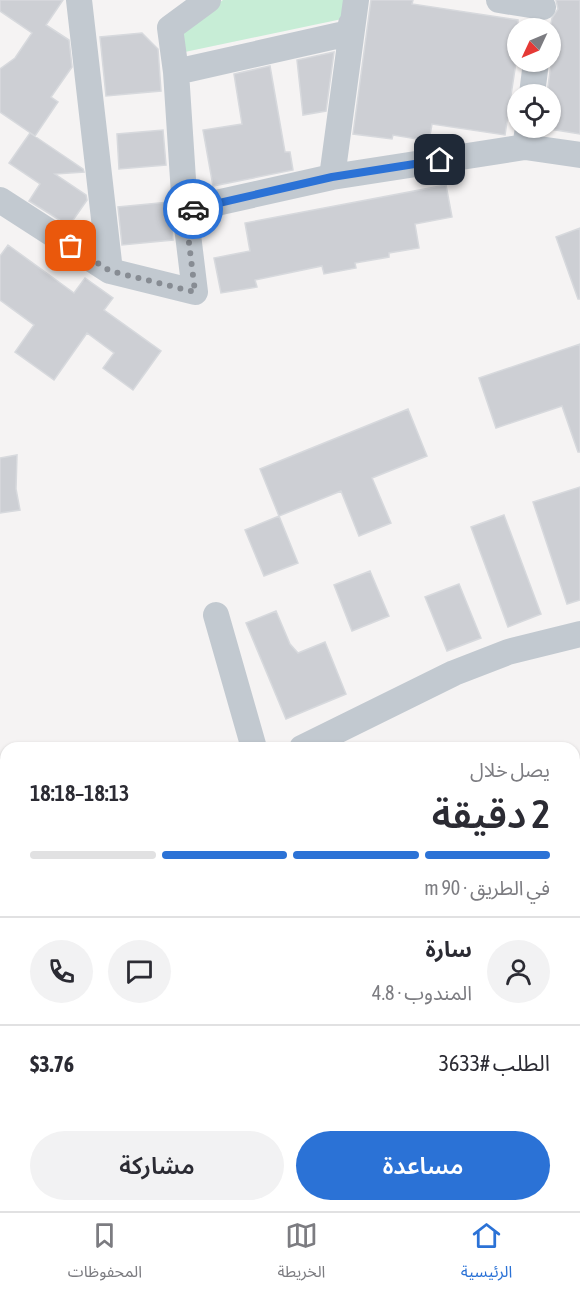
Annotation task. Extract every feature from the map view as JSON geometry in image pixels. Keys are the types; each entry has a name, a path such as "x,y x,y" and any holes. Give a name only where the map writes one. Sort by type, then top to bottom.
{"street":[{"path":"79,0 110,271"},
{"path":"4,211 110,271 195,292 185,210 176,72 170,28 208,0"},
{"path":"499,0 542,12"},
{"path":"176,72 349,33 353,12"},
{"path":"332,177 353,12"},
{"path":"185,210 522,138"},
{"path":"530,138 580,155"},
{"path":"216,615 252,742"},
{"path":"314,742 454,673 508,652 580,634"}],"green space":[{"path":"223,0 344,0 342,19 180,53 173,35"}],"building":[{"path":"0,0 63,0 46,25 69,40 72,67 51,97 58,102 35,136 0,112 0,69 15,58 32,33 0,11"},
{"path":"371,0 413,0 412,4 507,18 507,72 515,72 513,84 507,84 505,135 432,124 429,141 393,135 392,139 353,134"},
{"path":"556,0 580,0 580,134 561,131 561,84 548,84 550,72 561,72 561,18 552,18 558,9"},
{"path":"142,33 158,49 161,91 106,96 100,37"},
{"path":"334,52 326,111 303,115 297,60"},
{"path":"270,66 285,152 290,152 293,170 213,186 203,130 242,124 234,74"},
{"path":"163,130 166,165 119,169 117,134"},
{"path":"30,133 83,169 84,172 55,174 86,195 87,200 69,226 29,201 40,184 9,163"},
{"path":"446,185 452,217 415,224 419,248 389,253 389,257 355,263 356,268 324,274 322,266 255,280 257,287 221,293 214,258 250,251 245,223"},
{"path":"169,202 173,240 122,245 118,207"},
{"path":"580,228 580,299 578,299 556,237"},
{"path":"8,245 74,293 85,278 113,298 104,310 161,351 133,390 103,368 114,353 87,333 54,380 15,352 34,325 0,300 0,256"},
{"path":"580,344 580,452 578,452 562,406 496,428 479,378"},
{"path":"408,409 427,456 372,478 391,523 359,536 341,491 279,516 260,469"},
{"path":"17,455 16,489 20,510 0,513 0,458"},
{"path":"580,487 580,600 567,604 533,502"},
{"path":"504,515 541,614 508,627 471,527"},
{"path":"279,516 298,563 264,576 245,530"},
{"path":"370,571 389,616 352,631 334,585"},
{"path":"459,584 481,638 447,651 425,597"},
{"path":"276,611 290,644 298,653 325,642 346,694 286,719 246,623"}],"way so far":[{"path":"71,246 110,271 195,292 185,210 193,209"}],"route":[{"path":"193,209 332,177 440,160"}]}
